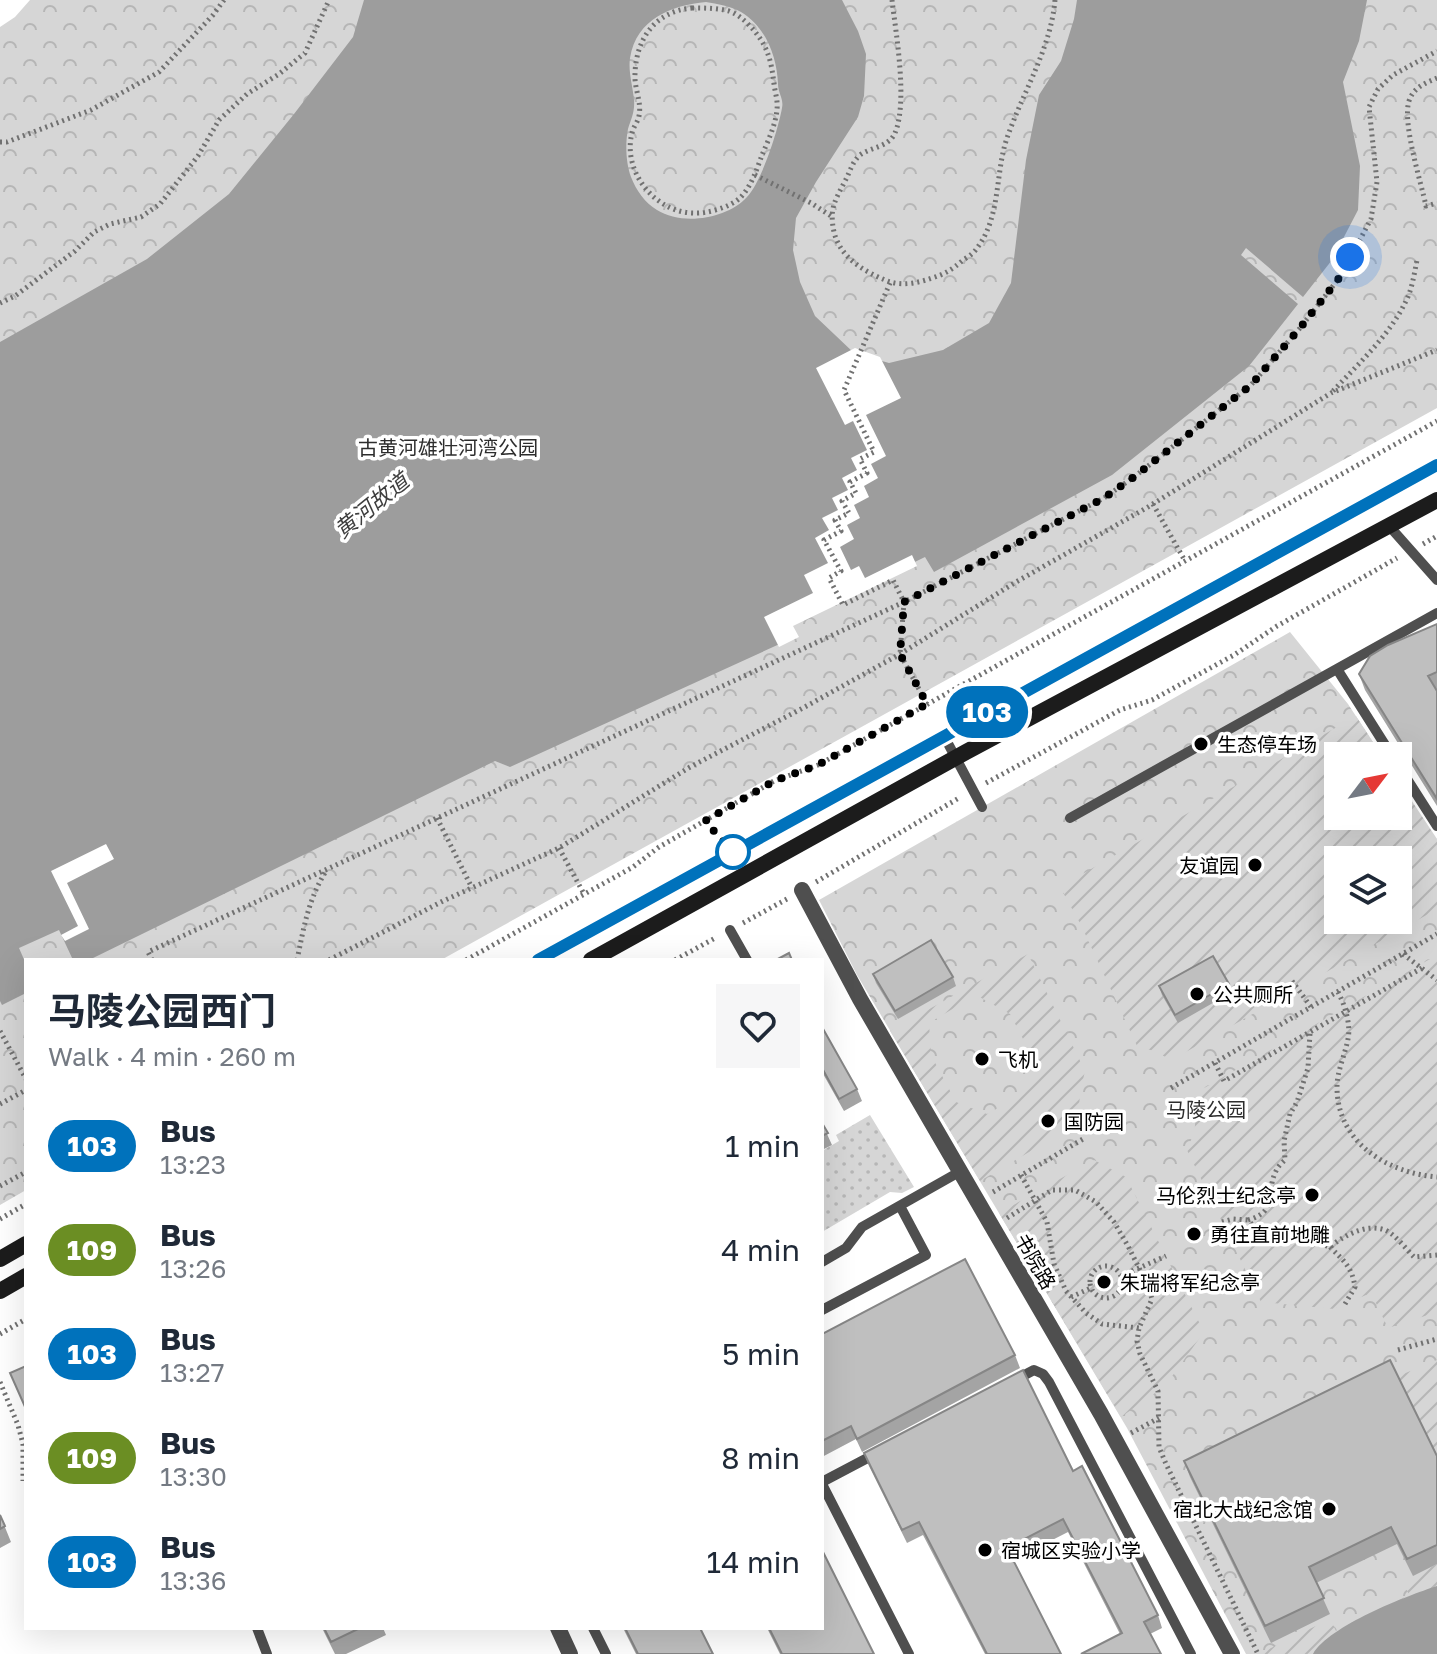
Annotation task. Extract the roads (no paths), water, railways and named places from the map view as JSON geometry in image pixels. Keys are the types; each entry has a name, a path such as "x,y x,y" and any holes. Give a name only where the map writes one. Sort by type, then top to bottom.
{"main road":[{"path":"542,958 1437,465"},
{"path":"595,958 956,758 1437,500"},
{"path":"0,1259 24,1245"},
{"path":"0,1291 24,1277"}],"street":[{"name":"书院路","path":"802,890 860,999 1117,1441 1232,1654"},
{"path":"559,1630 570,1654"}],"lane":[{"path":"1390,527 1437,580"},
{"path":"1070,818 1437,613"},
{"path":"1337,669 1383,742"},
{"path":"944,736 982,807"},
{"path":"1412,787 1437,826"},
{"path":"730,930 746,958"},
{"path":"824,1261 846,1248 862,1227 961,1171"},
{"path":"824,1309 926,1255 900,1206"},
{"path":"1005,1385 1034,1370 1043,1374 1049,1382 1191,1654"},
{"path":"824,1482 893,1444"},
{"path":"824,1487 909,1654"},
{"path":"258,1630 267,1654"},
{"path":"594,1630 606,1654"}],"water":[{"name":"古黄河雄壮河湾公园","path":"364,0 842,0 866,54 864,96 858,117 796,218 793,250 800,282 815,316 854,353 889,363 943,350 989,323 1011,283 1026,160 1039,95 1061,61 1077,0 1367,0 1359,41 1343,82 1360,166 1358,210 1332,260 1303,297 1246,248 1241,255 1298,304 1249,366 1112,475 934,572 925,557 788,624 795,637 510,767 495,761 93,958 72,958 59,930 19,948 24,959 24,994 2,1005 0,342 147,259 229,194 353,37","holes":["706,2 741,12 757,26 775,63 782,108 773,142 753,189 738,205 704,218 667,215 649,204 638,191 629,172 626,141 634,104 630,58 640,33 658,16"]},
{"path":"1437,1586 1437,1654 1313,1654 1322,1643 1351,1623"}],"place":[{"name":"生态停车场","path":"1201,744"},
{"name":"友谊园","path":"1255,865"},
{"name":"公共厕所","path":"1197,994"},
{"name":"飞机","path":"982,1059"},
{"name":"国防园","path":"1048,1121"},
{"name":"马伦烈士纪念亭","path":"1312,1195"},
{"name":"勇往直前地雕","path":"1194,1234"},
{"name":"朱瑞将军纪念亭","path":"1104,1282"},
{"name":"宿北大战纪念馆","path":"1329,1509"},
{"name":"宿城区实验小学","path":"985,1550"}],"water label":[{"name":"黄河故道","path":"371,505"}],"park label":[{"name":"马陵公园","path":"1206,1109"}]}
